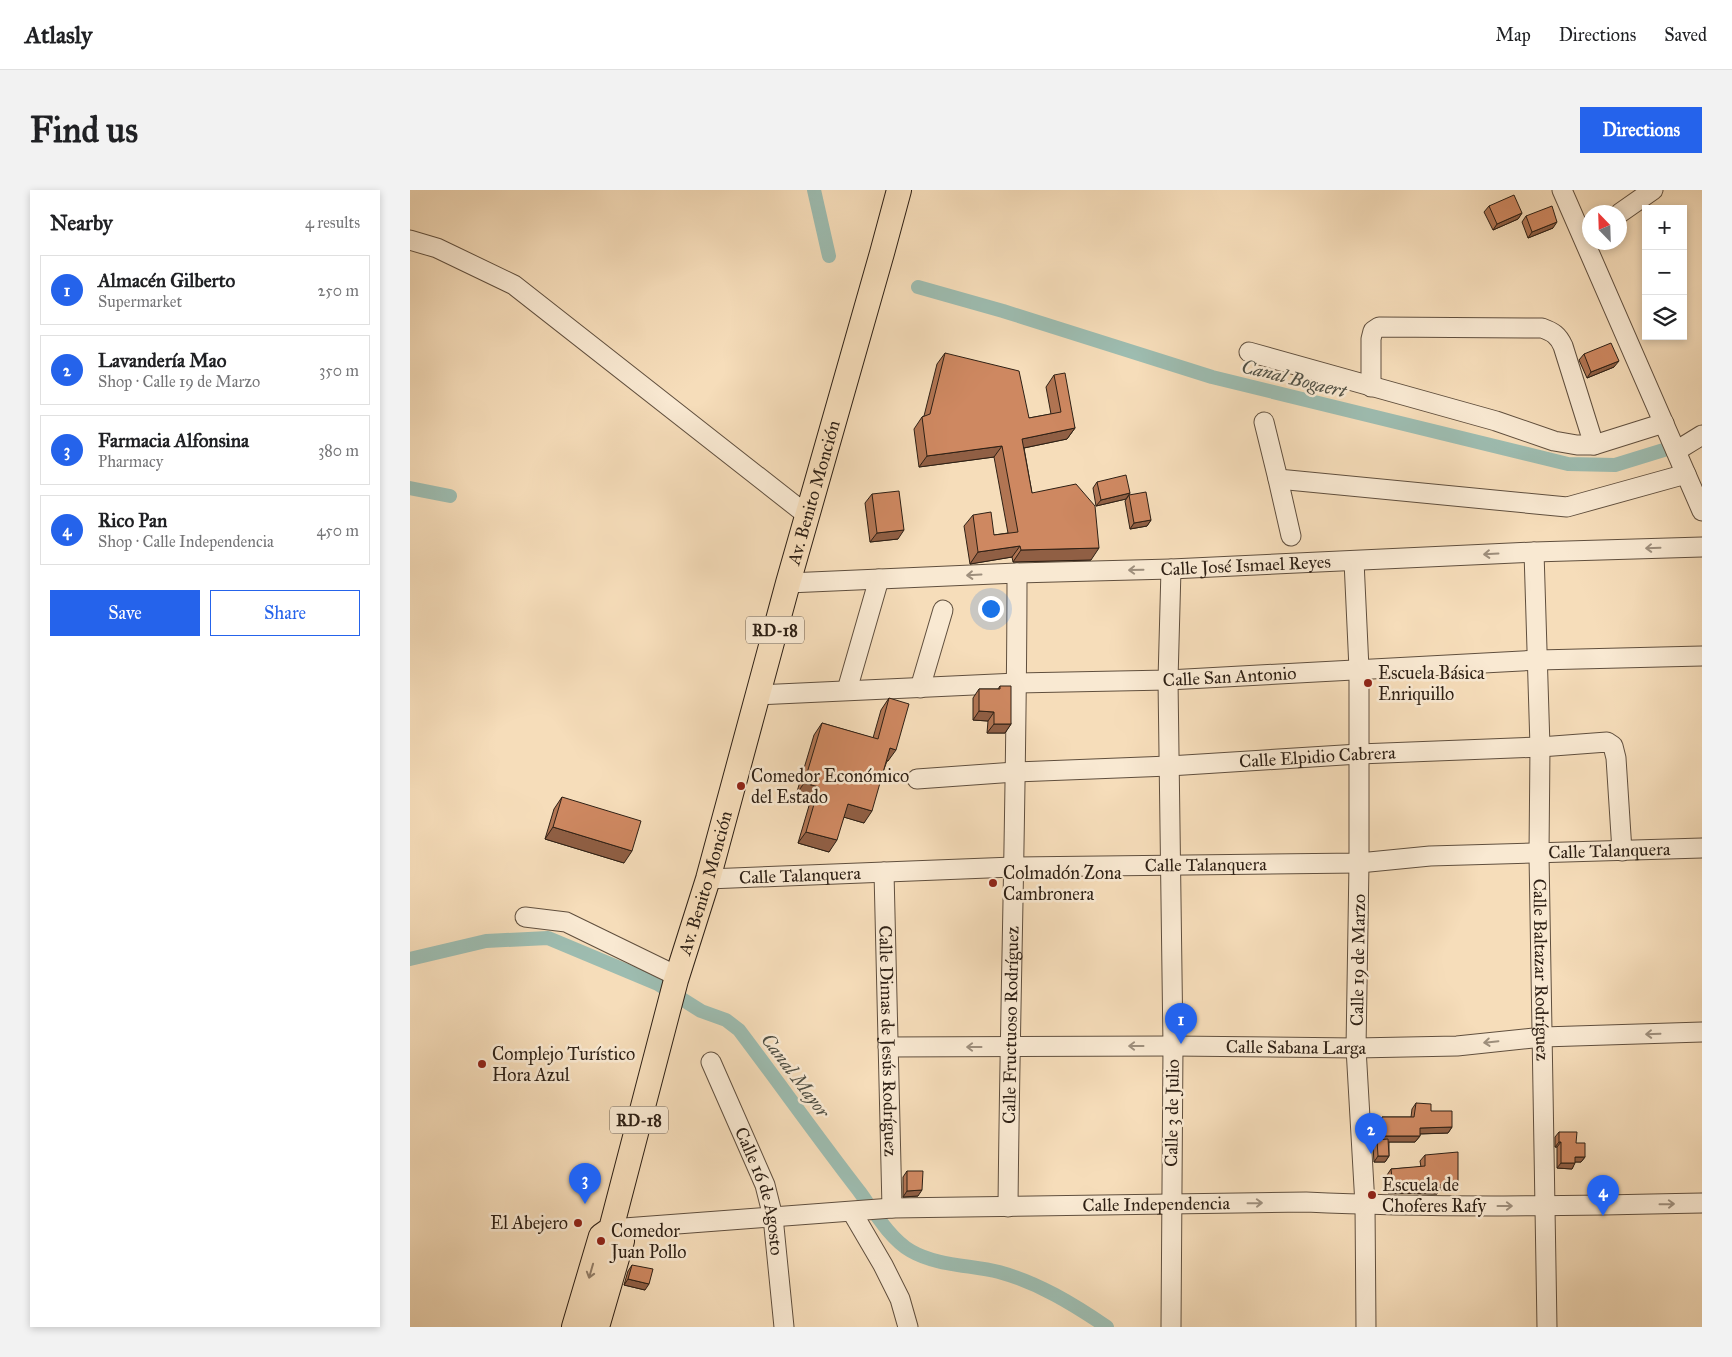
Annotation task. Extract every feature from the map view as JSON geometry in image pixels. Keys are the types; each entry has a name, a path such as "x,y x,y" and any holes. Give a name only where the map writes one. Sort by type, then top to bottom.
{"main road":[{"name":"Av. Benito Monción","path":"574,1327 601,1236 611,1229 676,978 708,879 788,583 899,190"},
{"path":"597,1327 622,1240 611,1229"}],"street":[{"path":"1562,190 1582,228"},
{"path":"1627,207 1654,190"},
{"path":"410,240 437,248 514,284 807,515"},
{"path":"1592,250 1702,511"},
{"path":"1371,387 1371,339 1373,331 1379,327 1542,328 1553,332 1560,338 1594,445"},
{"path":"1249,352 1496,422 1554,441 1577,445 1594,445 1664,423"},
{"path":"1264,422 1291,536"},
{"path":"1676,451 1702,435"},
{"path":"1278,479 1567,507 1686,474"},
{"name":"Calle José Ismael Reyes","path":"788,583 1018,573 1171,569 1534,552 1702,547"},
{"name":"Calle Baltazar Rodríguez","path":"1534,552 1540,747 1539,854 1547,1327"},
{"name":"Calle 19 de Marzo","path":"1354,561 1359,669 1359,863 1356,1048 1366,1205 1366,1327"},
{"name":"Calle 3 de Julio","path":"1171,569 1168,680 1173,1046 1171,1327"},
{"name":"Calle Fructuoso Rodríguez","path":"1008,1207 1018,573"},
{"path":"847,690 879,580"},
{"path":"920,688 942,610"},
{"name":"Calle San Antonio","path":"758,695 1017,683 1168,680 1538,660 1702,656"},
{"name":"Calle Elpidio Cabrera","path":"916,779 1015,772 1169,766 1359,754 1540,747 1607,742 1613,746 1616,758 1622,850"},
{"name":"Calle Talanquera","path":"708,879 1013,867 1359,863 1430,856 1702,848"},
{"name":"Calle Dimas de Jesús Rodríguez","path":"884,872 890,1209"},
{"path":"525,916 566,922 676,978"},
{"name":"Calle Sabana Larga","path":"888,1047 1173,1046 1356,1048 1456,1046 1543,1037 1702,1032"},
{"name":"Calle 16 de Agosto","path":"710,1062 765,1185 773,1217 784,1327"},
{"name":"Calle Independencia","path":"611,1229 890,1209 1306,1202 1366,1205 1545,1206 1702,1203"},
{"path":"855,1212 900,1299 908,1327"}],"building":[{"path":"1514,195 1522,213 1497,224 1489,206"},
{"path":"1552,206 1557,222 1532,232 1526,216"},
{"path":"1611,343 1619,361 1591,372 1584,354"},
{"path":"945,353 1019,371 1029,418 1061,412 1054,375 1065,373 1075,428 1022,439 1032,493 1076,484 1095,506 1099,548 1021,550 1020,546 978,552 973,515 991,512 994,535 1018,532 1002,446 927,456 922,417 930,414"},
{"path":"1126,475 1130,493 1101,500 1097,482"},
{"path":"899,491 904,530 877,533 872,494"},
{"path":"1146,492 1151,520 1134,523 1129,495"},
{"path":"1000,686 1011,686 1011,724 994,724 994,712 979,711 979,689 1000,689"},
{"path":"889,698 909,704 896,750 890,748 872,811 848,804 837,840 806,832 819,787 804,783 822,723 878,739"},
{"path":"562,797 641,821 632,851 553,827"},
{"path":"1416,1103 1431,1104 1431,1111 1452,1111 1452,1127 1420,1128 1420,1136 1382,1136 1382,1117 1414,1117"},
{"path":"1559,1132 1577,1132 1576,1143 1585,1143 1585,1157 1575,1157 1575,1163 1561,1163"},
{"path":"1388,1139 1389,1156 1378,1156 1377,1140"},
{"path":"1458,1152 1458,1184 1441,1184 1441,1188 1393,1187 1391,1169 1425,1166 1425,1155"},
{"path":"907,1171 923,1171 922,1190 907,1191"},
{"path":"632,1265 653,1269 649,1284 628,1279"}],"waterway":[{"name":"Canal Bogaert","path":"814,190 829,256"},
{"name":"Canal Bogaert","path":"918,287 1003,311 1212,377 1568,464 1615,465 1667,449"},
{"path":"410,488 450,496"},
{"name":"Canal Mayor","path":"410,959 486,941 548,938 658,984 701,1011 726,1020 739,1030 882,1224 903,1246 932,1260 999,1272 1028,1282 1068,1302 1107,1327"}],"place":[{"name":"Escuela Básica Enriquillo","path":"1368,683"},
{"name":"Comedor Económico del Estado","path":"741,786"},
{"name":"Colmadón Zona Cambronera","path":"993,883"},
{"name":"Almacén Gilberto","path":"1181,1044"},
{"name":"Complejo Turístico Hora Azul","path":"482,1064"},
{"name":"Lavandería Mao","path":"1371,1154"},
{"name":"Escuela de Choferes Rafy","path":"1372,1195"},
{"name":"Farmacia Alfonsina","path":"585,1204"},
{"name":"Rico Pan","path":"1603,1216"},
{"name":"El Abejero","path":"578,1223"},
{"name":"Comedor Juan Pollo","path":"601,1241"}]}
